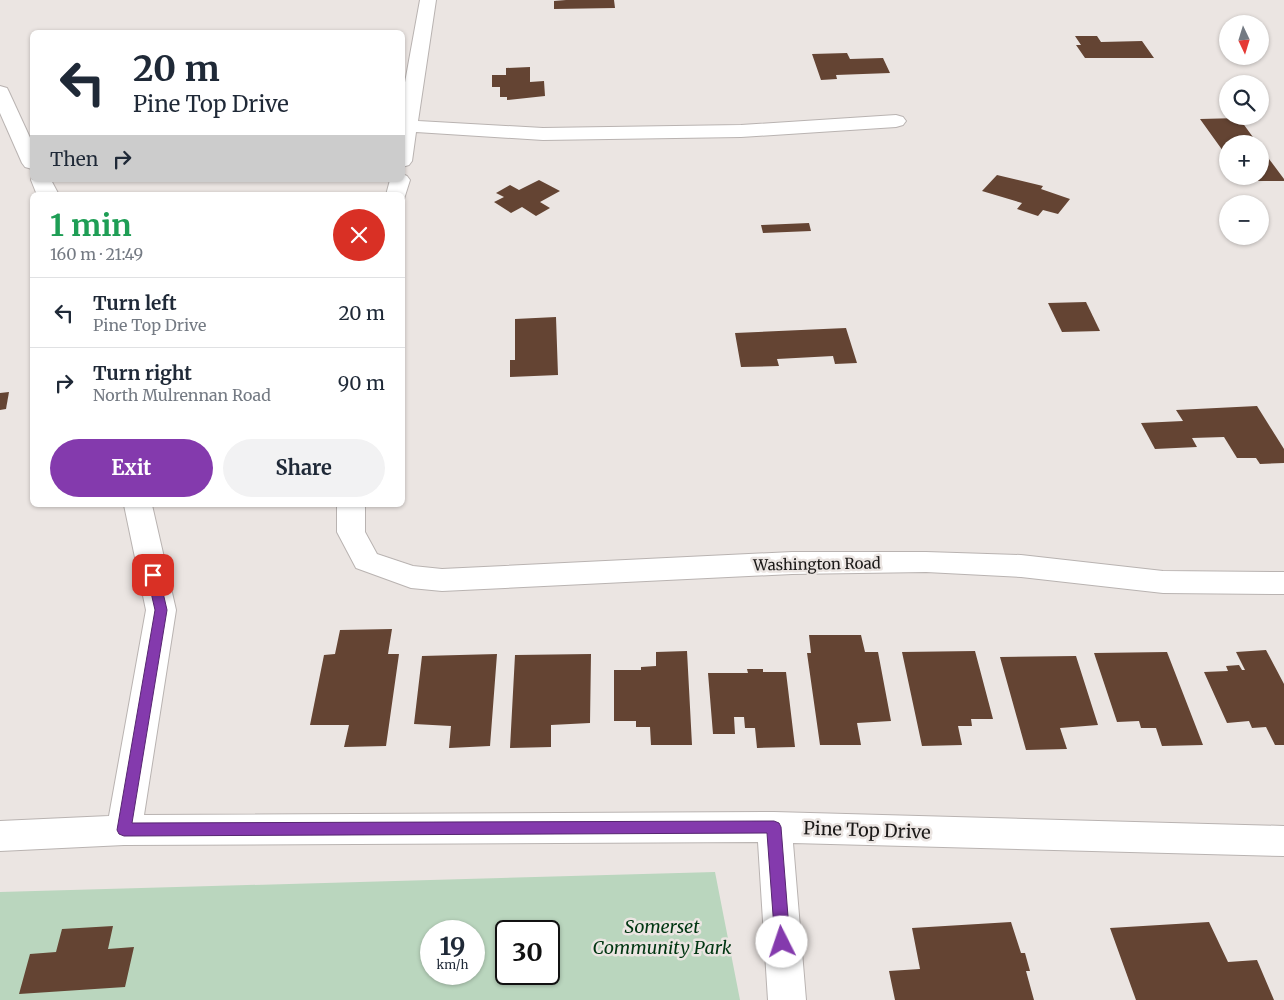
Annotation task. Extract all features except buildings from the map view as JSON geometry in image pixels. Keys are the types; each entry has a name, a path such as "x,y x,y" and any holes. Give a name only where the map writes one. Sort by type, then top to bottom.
{"street":[{"path":"405,144 428,0"},
{"path":"0,92 30,159"},
{"path":"524,133 569,116 849,111"},
{"path":"408,126 524,133 741,131 896,121"},
{"path":"0,146 22,141"},
{"path":"124,830 161,610 138,507"},
{"name":"Washington Road","path":"351,507 351,532 358,549 366,561 386,570 411,577 442,580 808,562 926,562 1021,566 1163,582 1284,583"},
{"path":"774,827 787,1000"},
{"name":"Pine Top Drive","path":"0,836 124,830 774,827 1284,841"}],"green space":[{"name":"Somerset Community Park","path":"715,872 740,1000 0,1000 0,892"}],"route":[{"path":"153,575 161,610 124,830 774,827 782,942"}]}
